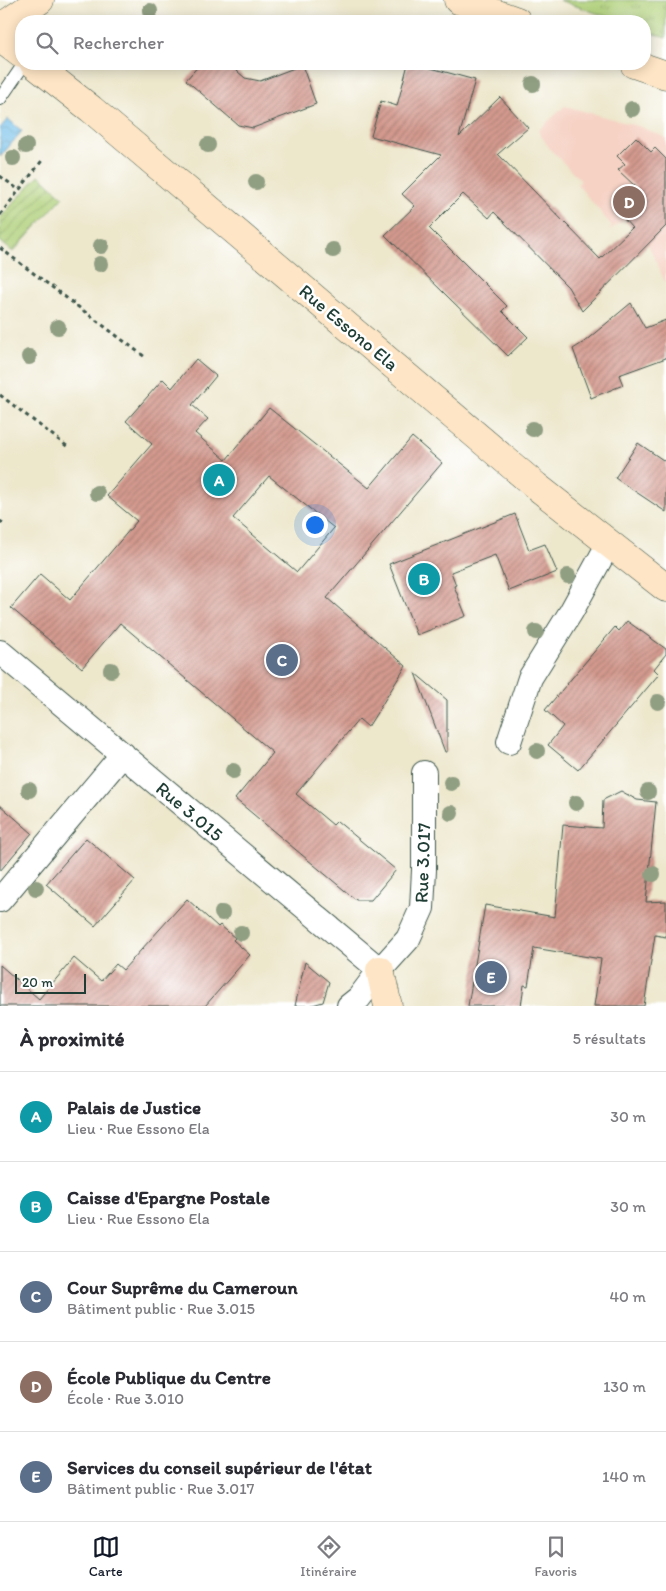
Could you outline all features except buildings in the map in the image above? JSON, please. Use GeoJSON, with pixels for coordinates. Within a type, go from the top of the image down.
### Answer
{"type":"FeatureCollection","features":[{"type":"Feature","properties":{"kind":"main road"},"geometry":{"type":"LineString","coordinates":[[19,15],[40,0]]}},
{"type":"Feature","properties":{"kind":"main road"},"geometry":{"type":"LineString","coordinates":[[458,0],[500,15]]}},
{"type":"Feature","properties":{"kind":"main road"},"geometry":{"type":"LineString","coordinates":[[0,28],[15,18]]}},
{"type":"Feature","properties":{"kind":"main road"},"geometry":{"type":"LineString","coordinates":[[0,38],[15,49]]}},
{"type":"Feature","properties":{"kind":"main road","name":"Rue Essono Ela"},"geometry":{"type":"LineString","coordinates":[[42,70],[92,109],[536,486],[666,588]]}},
{"type":"Feature","properties":{"kind":"main road"},"geometry":{"type":"LineString","coordinates":[[651,70],[666,75]]}},
{"type":"Feature","properties":{"kind":"main road"},"geometry":{"type":"LineString","coordinates":[[380,970],[388,1006]]}},
{"type":"Feature","properties":{"kind":"street"},"geometry":{"type":"LineString","coordinates":[[509,742],[530,678],[571,612],[609,543]]}},
{"type":"Feature","properties":{"kind":"street","name":"Rue 3.015"},"geometry":{"type":"LineString","coordinates":[[0,652],[380,970]]}},
{"type":"Feature","properties":{"kind":"street"},"geometry":{"type":"LineString","coordinates":[[0,900],[123,754]]}},
{"type":"Feature","properties":{"kind":"street","name":"Rue 3.017"},"geometry":{"type":"LineString","coordinates":[[349,1006],[359,998],[380,970],[408,939],[422,908],[424,773]]}},
{"type":"Feature","properties":{"kind":"lane"},"geometry":{"type":"LineString","coordinates":[[0,99],[20,70]]}},
{"type":"Feature","properties":{"kind":"path"},"geometry":{"type":"LineString","coordinates":[[0,215],[44,158]]}},
{"type":"Feature","properties":{"kind":"path"},"geometry":{"type":"LineString","coordinates":[[0,176],[19,190]]}},
{"type":"Feature","properties":{"kind":"path"},"geometry":{"type":"LineString","coordinates":[[0,248],[145,357]]}},
{"type":"Feature","properties":{"kind":"path"},"geometry":{"type":"LineString","coordinates":[[0,395],[68,447]]}},
{"type":"Feature","properties":{"kind":"shaded area"},"geometry":{"type":"Polygon","coordinates":[[[565,106],[641,127],[666,138],[666,284],[648,244],[624,220],[608,231],[612,226],[577,184],[581,181],[550,149],[538,131],[565,106]]]}},
{"type":"Feature","properties":{"kind":"green space"},"geometry":{"type":"Polygon","coordinates":[[[559,0],[666,0],[666,38],[651,33],[651,15],[602,15],[559,0]]]}},
{"type":"Feature","properties":{"kind":"green space"},"geometry":{"type":"Polygon","coordinates":[[[39,175],[63,197],[13,252],[0,241],[0,218],[39,175]]]}},
{"type":"Feature","properties":{"kind":"water"},"geometry":{"type":"Polygon","coordinates":[[[8,119],[22,131],[0,157],[0,128],[8,119]]]}},
{"type":"Feature","properties":{"kind":"place","name":"École Publique du Centre"},"geometry":{"type":"Point","coordinates":[629,202]}},
{"type":"Feature","properties":{"kind":"place","name":"Palais de Justice"},"geometry":{"type":"Point","coordinates":[219,480]}},
{"type":"Feature","properties":{"kind":"place","name":"Caisse d'Epargne Postale"},"geometry":{"type":"Point","coordinates":[424,579]}},
{"type":"Feature","properties":{"kind":"place","name":"Cour Suprême du Cameroun"},"geometry":{"type":"Point","coordinates":[282,660]}},
{"type":"Feature","properties":{"kind":"place","name":"Services du conseil supérieur de l'état"},"geometry":{"type":"Point","coordinates":[491,977]}}]}
